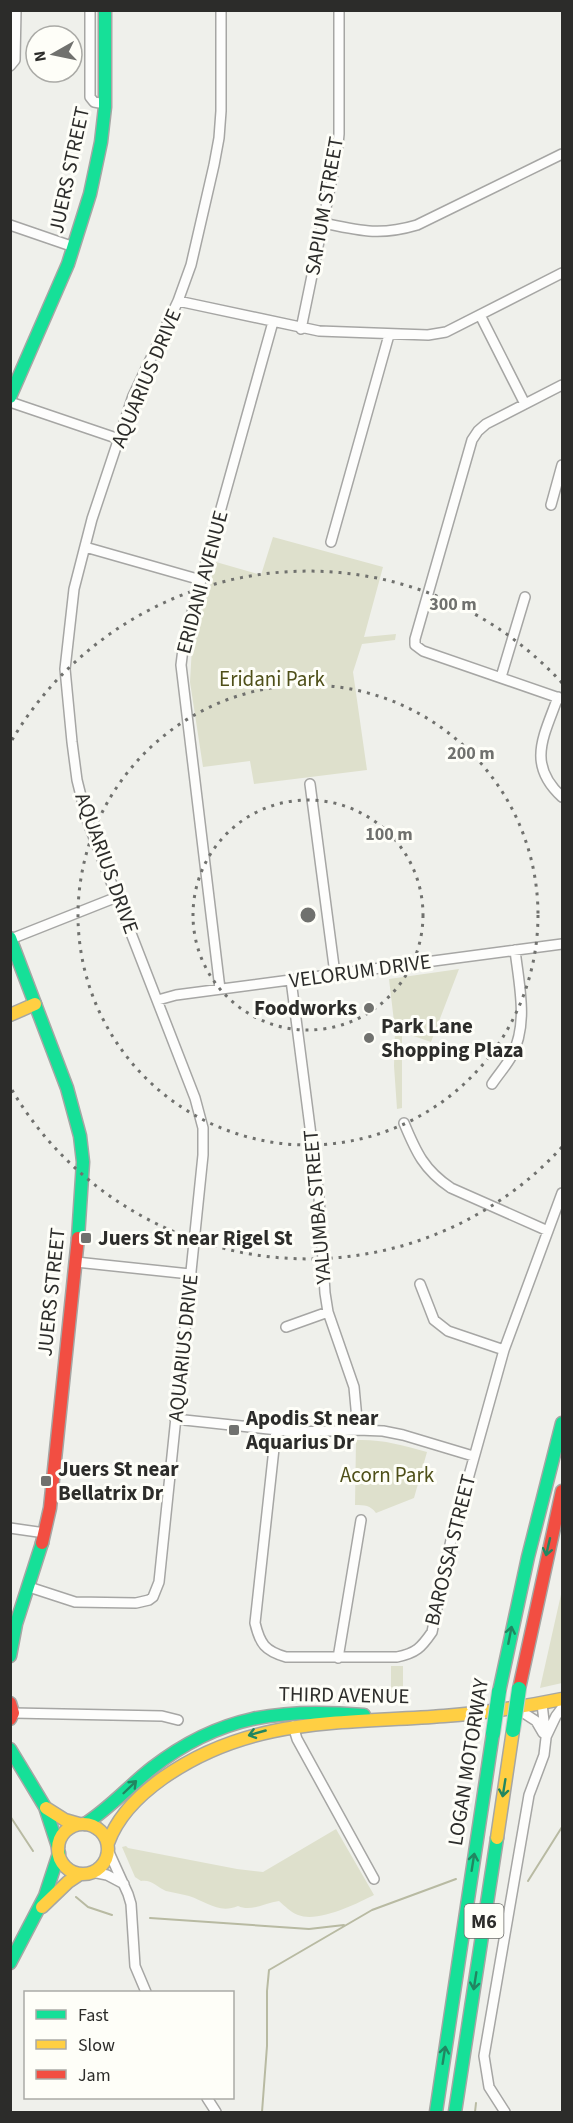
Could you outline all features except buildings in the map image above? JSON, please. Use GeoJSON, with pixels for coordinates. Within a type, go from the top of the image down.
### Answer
{"type":"FeatureCollection","features":[{"type":"Feature","properties":{"kind":"main road","name":"JUERS STREET"},"geometry":{"type":"LineString","coordinates":[[10,397],[74,247],[87,205],[96,166],[105,104],[105,10]]}},
{"type":"Feature","properties":{"kind":"main road","name":"JUERS STREET"},"geometry":{"type":"LineString","coordinates":[[10,1656],[16,1624],[45,1533],[50,1508],[76,1262],[83,1162],[80,1136],[67,1088],[11,939]]}},
{"type":"Feature","properties":{"kind":"main road"},"geometry":{"type":"LineString","coordinates":[[10,1015],[35,1004]]}},
{"type":"Feature","properties":{"kind":"main road","name":"LOGAN MOTORWAY"},"geometry":{"type":"LineString","coordinates":[[436,2112],[499,1692],[525,1566],[562,1423]]}},
{"type":"Feature","properties":{"kind":"main road","name":"LOGAN MOTORWAY"},"geometry":{"type":"LineString","coordinates":[[455,2112],[519,1689],[540,1583],[562,1491]]}},
{"type":"Feature","properties":{"kind":"main road","name":"THIRD AVENUE"},"geometry":{"type":"LineString","coordinates":[[108,1846],[118,1820],[139,1796],[171,1770],[218,1745],[259,1732],[293,1726],[419,1718],[516,1708],[562,1700]]}},
{"type":"Feature","properties":{"kind":"main road","name":"THIRD AVENUE"},"geometry":{"type":"LineString","coordinates":[[82,1824],[108,1808],[131,1784],[165,1757],[213,1730],[255,1718],[294,1712],[419,1718]]}},
{"type":"Feature","properties":{"kind":"main road"},"geometry":{"type":"LineString","coordinates":[[10,1749],[45,1807],[62,1863],[68,1869],[86,1873]]}},
{"type":"Feature","properties":{"kind":"main road"},"geometry":{"type":"LineString","coordinates":[[39,1910],[68,1882],[103,1864],[108,1846],[99,1830],[65,1820],[45,1807]]}},
{"type":"Feature","properties":{"kind":"main road"},"geometry":{"type":"LineString","coordinates":[[10,1963],[39,1910],[54,1872],[64,1833],[82,1824]]}},
{"type":"Feature","properties":{"kind":"street"},"geometry":{"type":"LineString","coordinates":[[10,66],[15,60],[15,10]]}},
{"type":"Feature","properties":{"kind":"street"},"geometry":{"type":"LineString","coordinates":[[90,10],[90,97],[94,102],[105,104]]}},
{"type":"Feature","properties":{"kind":"street","name":"AQUARIUS DRIVE"},"geometry":{"type":"LineString","coordinates":[[29,1587],[75,1602],[136,1604],[153,1597],[159,1582],[203,1155],[203,1128],[195,1098],[87,820],[77,780],[65,669],[74,589],[92,519],[133,396],[178,301],[191,265],[219,138],[221,10]]}},
{"type":"Feature","properties":{"kind":"street","name":"SAPIUM STREET"},"geometry":{"type":"LineString","coordinates":[[301,328],[337,154],[339,10]]}},
{"type":"Feature","properties":{"kind":"street"},"geometry":{"type":"LineString","coordinates":[[323,222],[380,233],[417,225],[562,154]]}},
{"type":"Feature","properties":{"kind":"street"},"geometry":{"type":"LineString","coordinates":[[10,225],[74,247]]}},
{"type":"Feature","properties":{"kind":"street"},"geometry":{"type":"LineString","coordinates":[[178,301],[301,328],[389,335],[435,335],[446,332],[562,273]]}},
{"type":"Feature","properties":{"kind":"street"},"geometry":{"type":"LineString","coordinates":[[480,315],[525,404]]}},
{"type":"Feature","properties":{"kind":"street","name":"ERIDANI AVENUE"},"geometry":{"type":"LineString","coordinates":[[220,989],[181,665],[184,641],[273,322]]}},
{"type":"Feature","properties":{"kind":"street"},"geometry":{"type":"LineString","coordinates":[[331,542],[389,335]]}},
{"type":"Feature","properties":{"kind":"street"},"geometry":{"type":"LineString","coordinates":[[562,388],[486,424],[472,440],[415,639],[415,645],[423,651],[560,698],[540,746],[540,759],[549,783],[562,797]]}},
{"type":"Feature","properties":{"kind":"street"},"geometry":{"type":"LineString","coordinates":[[10,402],[119,439]]}},
{"type":"Feature","properties":{"kind":"street"},"geometry":{"type":"LineString","coordinates":[[550,506],[562,465]]}},
{"type":"Feature","properties":{"kind":"street"},"geometry":{"type":"LineString","coordinates":[[85,547],[201,580]]}},
{"type":"Feature","properties":{"kind":"street"},"geometry":{"type":"LineString","coordinates":[[501,677],[525,597]]}},
{"type":"Feature","properties":{"kind":"street"},"geometry":{"type":"LineString","coordinates":[[310,784],[335,974]]}},
{"type":"Feature","properties":{"kind":"street"},"geometry":{"type":"LineString","coordinates":[[11,939],[117,897]]}},
{"type":"Feature","properties":{"kind":"street","name":"VELORUM DRIVE"},"geometry":{"type":"LineString","coordinates":[[158,1000],[176,995],[562,944]]}},
{"type":"Feature","properties":{"kind":"street"},"geometry":{"type":"LineString","coordinates":[[492,1084],[512,1056],[520,1030],[522,1014],[515,950]]}},
{"type":"Feature","properties":{"kind":"street","name":"YALUMBA STREET"},"geometry":{"type":"LineString","coordinates":[[291,980],[319,1197],[328,1311],[354,1387],[358,1430]]}},
{"type":"Feature","properties":{"kind":"street"},"geometry":{"type":"LineString","coordinates":[[404,1123],[418,1156],[438,1180],[548,1231]]}},
{"type":"Feature","properties":{"kind":"street","name":"BAROSSA STREET"},"geometry":{"type":"LineString","coordinates":[[276,1430],[255,1623],[263,1646],[273,1653],[286,1657],[397,1658],[412,1654],[432,1632],[451,1540],[504,1350],[562,1192]]}},
{"type":"Feature","properties":{"kind":"street"},"geometry":{"type":"LineString","coordinates":[[76,1262],[190,1274]]}},
{"type":"Feature","properties":{"kind":"street"},"geometry":{"type":"LineString","coordinates":[[420,1284],[434,1320],[448,1331],[504,1350]]}},
{"type":"Feature","properties":{"kind":"street"},"geometry":{"type":"LineString","coordinates":[[286,1326],[328,1311]]}},
{"type":"Feature","properties":{"kind":"street"},"geometry":{"type":"LineString","coordinates":[[175,1419],[308,1433],[358,1430],[403,1435],[473,1456]]}},
{"type":"Feature","properties":{"kind":"street"},"geometry":{"type":"LineString","coordinates":[[338,1658],[361,1520]]}},
{"type":"Feature","properties":{"kind":"street"},"geometry":{"type":"LineString","coordinates":[[10,1528],[45,1533]]}},
{"type":"Feature","properties":{"kind":"street"},"geometry":{"type":"LineString","coordinates":[[505,2112],[489,2087],[484,2056],[529,1795],[544,1755],[546,1738],[542,1704]]}},
{"type":"Feature","properties":{"kind":"street"},"geometry":{"type":"LineString","coordinates":[[516,1708],[536,1721],[546,1738]]}},
{"type":"Feature","properties":{"kind":"street"},"geometry":{"type":"LineString","coordinates":[[546,1738],[562,1708]]}},
{"type":"Feature","properties":{"kind":"street"},"geometry":{"type":"LineString","coordinates":[[12,1712],[162,1716],[178,1720]]}},
{"type":"Feature","properties":{"kind":"street"},"geometry":{"type":"LineString","coordinates":[[293,1726],[297,1738],[374,1879]]}},
{"type":"Feature","properties":{"kind":"street"},"geometry":{"type":"LineString","coordinates":[[108,1846],[131,1904],[135,1966],[146,1991]]}},
{"type":"Feature","properties":{"kind":"street"},"geometry":{"type":"LineString","coordinates":[[86,1873],[107,1875],[124,1884]]}},
{"type":"Feature","properties":{"kind":"street"},"geometry":{"type":"LineString","coordinates":[[208,2099],[216,2112]]}},
{"type":"Feature","properties":{"kind":"green space","name":"Eridani Park"},"geometry":{"type":"Polygon","coordinates":[[[273,537],[383,567],[364,637],[396,634],[395,640],[362,644],[353,672],[367,770],[254,784],[250,761],[203,767],[190,682],[192,647],[216,562],[261,575],[273,537]]]}},
{"type":"Feature","properties":{"kind":"green space"},"geometry":{"type":"Polygon","coordinates":[[[459,969],[431,1042],[402,1032],[402,1108],[397,1109],[394,1066],[395,1030],[389,979],[459,969]]]}},
{"type":"Feature","properties":{"kind":"green space","name":"Acorn Park"},"geometry":{"type":"Polygon","coordinates":[[[356,1440],[401,1445],[427,1452],[414,1498],[376,1513],[367,1506],[355,1505],[356,1440]]]}},
{"type":"Feature","properties":{"kind":"green space"},"geometry":{"type":"Polygon","coordinates":[[[562,1590],[562,1683],[540,1688],[562,1590]]]}},
{"type":"Feature","properties":{"kind":"green space"},"geometry":{"type":"Polygon","coordinates":[[[391,1666],[403,1666],[403,1701],[391,1701],[391,1666]]]}},
{"type":"Feature","properties":{"kind":"green space"},"geometry":{"type":"Polygon","coordinates":[[[336,1829],[374,1895],[337,1911],[316,1917],[298,1915],[279,1901],[253,1908],[238,1906],[225,1909],[189,1896],[166,1891],[151,1882],[141,1881],[135,1877],[122,1847],[263,1872],[336,1829]]]}},
{"type":"Feature","properties":{"kind":"waterway"},"geometry":{"type":"LineString","coordinates":[[10,1816],[33,1851]]}},
{"type":"Feature","properties":{"kind":"waterway"},"geometry":{"type":"LineString","coordinates":[[528,1881],[562,1827]]}},
{"type":"Feature","properties":{"kind":"waterway"},"geometry":{"type":"LineString","coordinates":[[262,2112],[269,1970],[372,1910],[456,1879]]}},
{"type":"Feature","properties":{"kind":"waterway"},"geometry":{"type":"LineString","coordinates":[[76,1897],[88,1907],[112,1915]]}},
{"type":"Feature","properties":{"kind":"waterway"},"geometry":{"type":"LineString","coordinates":[[150,1918],[309,1929],[344,1925]]}},
{"type":"Feature","properties":{"kind":"waterway"},"geometry":{"type":"LineString","coordinates":[[475,2112],[476,2103]]}},
{"type":"Feature","properties":{"kind":"traffic: fast"},"geometry":{"type":"LineString","coordinates":[[10,397],[68,264],[90,194],[101,142],[105,107],[105,10]]}},
{"type":"Feature","properties":{"kind":"traffic: fast"},"geometry":{"type":"LineString","coordinates":[[10,938],[67,1088],[80,1136],[83,1162],[78,1238]]}},
{"type":"Feature","properties":{"kind":"traffic: fast"},"geometry":{"type":"LineString","coordinates":[[499,1692],[528,1557],[562,1423]]}},
{"type":"Feature","properties":{"kind":"traffic: fast"},"geometry":{"type":"LineString","coordinates":[[10,1656],[16,1624],[42,1543]]}},
{"type":"Feature","properties":{"kind":"traffic: fast"},"geometry":{"type":"LineString","coordinates":[[513,1730],[519,1689]]}},
{"type":"Feature","properties":{"kind":"traffic: fast"},"geometry":{"type":"LineString","coordinates":[[493,1733],[499,1692]]}},
{"type":"Feature","properties":{"kind":"traffic: fast"},"geometry":{"type":"LineString","coordinates":[[85,1824],[177,1750],[202,1736],[227,1726],[278,1715],[305,1713],[364,1715]]}},
{"type":"Feature","properties":{"kind":"traffic: fast"},"geometry":{"type":"LineString","coordinates":[[436,2112],[493,1733]]}},
{"type":"Feature","properties":{"kind":"traffic: fast"},"geometry":{"type":"LineString","coordinates":[[10,1749],[45,1807],[58,1847]]}},
{"type":"Feature","properties":{"kind":"traffic: fast"},"geometry":{"type":"LineString","coordinates":[[455,2112],[497,1838]]}},
{"type":"Feature","properties":{"kind":"traffic: fast"},"geometry":{"type":"LineString","coordinates":[[10,1963],[45,1896],[59,1853]]}},
{"type":"Feature","properties":{"kind":"traffic: slow"},"geometry":{"type":"LineString","coordinates":[[10,1015],[35,1004]]}},
{"type":"Feature","properties":{"kind":"traffic: slow"},"geometry":{"type":"LineString","coordinates":[[108,1843],[117,1823],[146,1791],[196,1758],[230,1743],[264,1733],[298,1727],[474,1713],[562,1699]]}},
{"type":"Feature","properties":{"kind":"traffic: slow"},"geometry":{"type":"LineString","coordinates":[[497,1838],[513,1730]]}},
{"type":"Feature","properties":{"kind":"traffic: slow"},"geometry":{"type":"LineString","coordinates":[[46,1808],[65,1820],[79,1824]]}},
{"type":"Feature","properties":{"kind":"traffic: slow"},"geometry":{"type":"LineString","coordinates":[[78,1824],[88,1824],[101,1831],[108,1844],[108,1849],[108,1854],[101,1867],[88,1874],[78,1874],[69,1870],[62,1863],[58,1854],[58,1844],[62,1835],[69,1828],[78,1824]]}},
{"type":"Feature","properties":{"kind":"traffic: slow"},"geometry":{"type":"LineString","coordinates":[[42,1907],[68,1882],[80,1874]]}},
{"type":"Feature","properties":{"kind":"traffic: jam"},"geometry":{"type":"LineString","coordinates":[[42,1543],[50,1508],[78,1238]]}},
{"type":"Feature","properties":{"kind":"traffic: jam"},"geometry":{"type":"LineString","coordinates":[[519,1689],[562,1491]]}},
{"type":"Feature","properties":{"kind":"traffic: jam"},"geometry":{"type":"LineString","coordinates":[[10,1703],[13,1713],[10,1719]]}},
{"type":"Feature","properties":{"kind":"place","name":"Foodworks"},"geometry":{"type":"Point","coordinates":[369,1008]}},
{"type":"Feature","properties":{"kind":"place","name":"Park Lane Shopping Plaza"},"geometry":{"type":"Point","coordinates":[369,1038]}},
{"type":"Feature","properties":{"kind":"place","name":"Juers St near Rigel St"},"geometry":{"type":"Point","coordinates":[86,1238]}},
{"type":"Feature","properties":{"kind":"place","name":"Apodis St near Aquarius Dr"},"geometry":{"type":"Point","coordinates":[234,1430]}},
{"type":"Feature","properties":{"kind":"place","name":"Juers St near Bellatrix Dr"},"geometry":{"type":"Point","coordinates":[46,1481]}}]}
